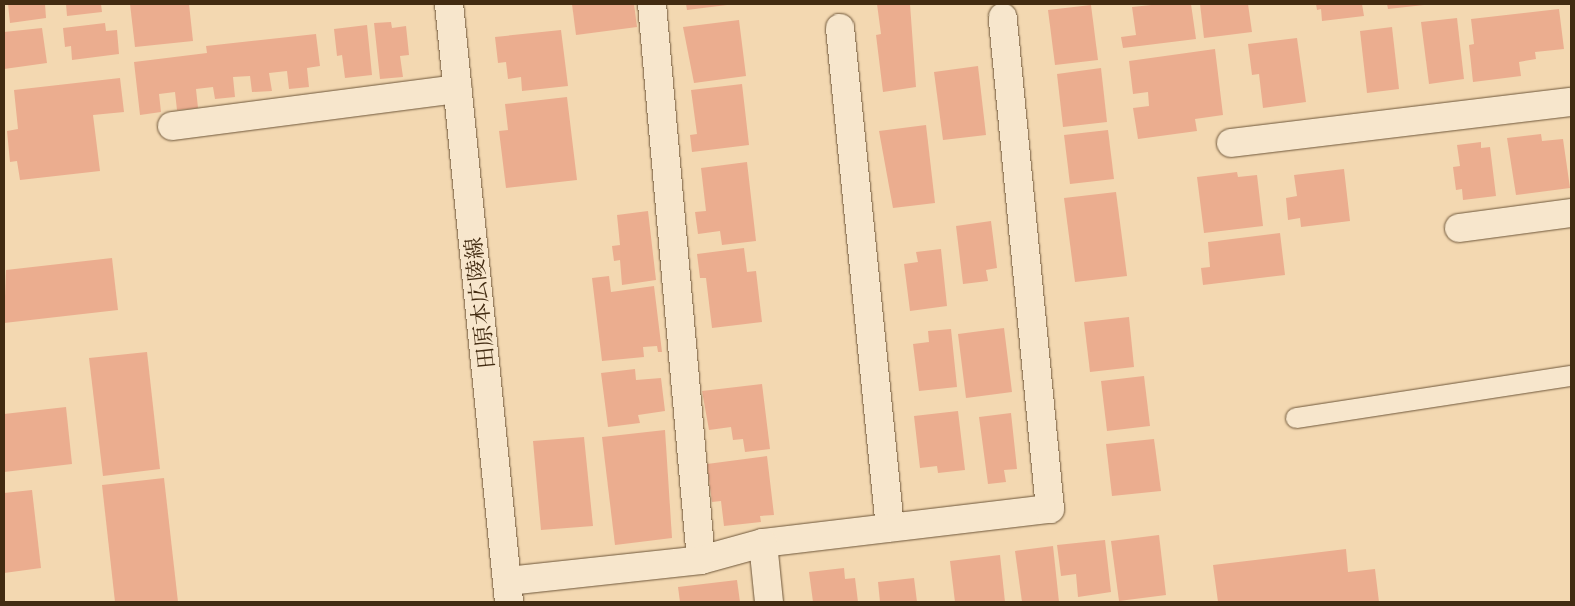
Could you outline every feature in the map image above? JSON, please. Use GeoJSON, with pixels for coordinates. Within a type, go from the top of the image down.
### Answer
{"type":"FeatureCollection","features":[{"type":"Feature","properties":{"kind":"street","name":"田原本広陵線"},"geometry":{"type":"LineString","coordinates":[[449,4],[509,592]]}},
{"type":"Feature","properties":{"kind":"street"},"geometry":{"type":"LineString","coordinates":[[652,4],[701,560]]}},
{"type":"Feature","properties":{"kind":"street"},"geometry":{"type":"LineString","coordinates":[[509,592],[701,560],[763,544],[1050,509],[1003,17]]}},
{"type":"Feature","properties":{"kind":"street"},"geometry":{"type":"LineString","coordinates":[[840,28],[890,528]]}},
{"type":"Feature","properties":{"kind":"street"},"geometry":{"type":"LineString","coordinates":[[172,126],[458,90]]}},
{"type":"Feature","properties":{"kind":"street"},"geometry":{"type":"LineString","coordinates":[[1231,143],[1571,102]]}},
{"type":"Feature","properties":{"kind":"street"},"geometry":{"type":"LineString","coordinates":[[1459,228],[1571,213]]}},
{"type":"Feature","properties":{"kind":"street"},"geometry":{"type":"LineString","coordinates":[[763,544],[769,602]]}},
{"type":"Feature","properties":{"kind":"lane"},"geometry":{"type":"LineString","coordinates":[[1296,418],[1571,376]]}},
{"type":"Feature","properties":{"kind":"building"},"geometry":{"type":"Polygon","coordinates":[[[8,4],[45,4],[46,18],[10,23],[8,4]]]}},
{"type":"Feature","properties":{"kind":"building"},"geometry":{"type":"Polygon","coordinates":[[[66,4],[101,4],[102,12],[67,16],[66,4]]]}},
{"type":"Feature","properties":{"kind":"building"},"geometry":{"type":"Polygon","coordinates":[[[130,4],[189,4],[193,41],[135,47],[130,4]]]}},
{"type":"Feature","properties":{"kind":"building"},"geometry":{"type":"Polygon","coordinates":[[[572,4],[634,4],[637,27],[576,35],[572,4]]]}},
{"type":"Feature","properties":{"kind":"building"},"geometry":{"type":"Polygon","coordinates":[[[686,4],[727,4],[727,5],[687,10],[686,4]]]}},
{"type":"Feature","properties":{"kind":"building"},"geometry":{"type":"Polygon","coordinates":[[[877,4],[910,4],[916,87],[883,92],[876,35],[881,34],[877,4]]]}},
{"type":"Feature","properties":{"kind":"building"},"geometry":{"type":"Polygon","coordinates":[[[1161,4],[1191,4],[1196,39],[1123,48],[1121,37],[1136,35],[1132,7],[1161,4]]]}},
{"type":"Feature","properties":{"kind":"building"},"geometry":{"type":"Polygon","coordinates":[[[1200,4],[1248,4],[1252,32],[1204,38],[1200,4]]]}},
{"type":"Feature","properties":{"kind":"building"},"geometry":{"type":"Polygon","coordinates":[[[1316,4],[1362,4],[1364,16],[1322,21],[1321,9],[1317,10],[1316,4]]]}},
{"type":"Feature","properties":{"kind":"building"},"geometry":{"type":"Polygon","coordinates":[[[1387,4],[1424,4],[1424,5],[1388,9],[1387,4]]]}},
{"type":"Feature","properties":{"kind":"building"},"geometry":{"type":"Polygon","coordinates":[[[1091,5],[1098,60],[1055,65],[1048,10],[1091,5]]]}},
{"type":"Feature","properties":{"kind":"building"},"geometry":{"type":"Polygon","coordinates":[[[1559,9],[1564,49],[1535,52],[1536,59],[1519,62],[1521,76],[1473,82],[1469,45],[1474,44],[1471,19],[1559,9]]]}},
{"type":"Feature","properties":{"kind":"building"},"geometry":{"type":"Polygon","coordinates":[[[1457,18],[1464,79],[1429,84],[1421,22],[1457,18]]]}},
{"type":"Feature","properties":{"kind":"building"},"geometry":{"type":"Polygon","coordinates":[[[739,20],[746,76],[694,83],[683,27],[739,20]]]}},
{"type":"Feature","properties":{"kind":"building"},"geometry":{"type":"Polygon","coordinates":[[[391,22],[392,28],[406,26],[409,55],[400,56],[403,77],[380,79],[374,23],[391,22]]]}},
{"type":"Feature","properties":{"kind":"building"},"geometry":{"type":"Polygon","coordinates":[[[105,23],[106,31],[117,30],[119,54],[72,60],[71,46],[65,47],[63,28],[105,23]]]}},
{"type":"Feature","properties":{"kind":"building"},"geometry":{"type":"Polygon","coordinates":[[[367,25],[372,75],[345,78],[342,55],[337,56],[334,29],[367,25]]]}},
{"type":"Feature","properties":{"kind":"building"},"geometry":{"type":"Polygon","coordinates":[[[1392,27],[1399,89],[1367,93],[1360,31],[1392,27]]]}},
{"type":"Feature","properties":{"kind":"building"},"geometry":{"type":"Polygon","coordinates":[[[42,28],[47,63],[4,69],[4,32],[42,28]]]}},
{"type":"Feature","properties":{"kind":"building"},"geometry":{"type":"Polygon","coordinates":[[[561,30],[568,86],[522,91],[521,77],[508,79],[506,62],[498,63],[495,37],[561,30]]]}},
{"type":"Feature","properties":{"kind":"building"},"geometry":{"type":"Polygon","coordinates":[[[316,34],[320,66],[307,68],[309,87],[289,89],[287,71],[269,73],[272,91],[252,92],[250,76],[233,77],[235,97],[215,99],[213,87],[196,89],[198,108],[177,110],[175,92],[159,94],[161,112],[140,115],[134,62],[207,53],[206,46],[316,34]]]}},
{"type":"Feature","properties":{"kind":"building"},"geometry":{"type":"Polygon","coordinates":[[[1297,38],[1306,102],[1263,108],[1259,74],[1252,75],[1248,44],[1297,38]]]}},
{"type":"Feature","properties":{"kind":"building"},"geometry":{"type":"Polygon","coordinates":[[[1215,49],[1223,115],[1195,119],[1197,131],[1138,139],[1133,108],[1149,106],[1148,92],[1133,94],[1129,61],[1215,49]]]}},
{"type":"Feature","properties":{"kind":"building"},"geometry":{"type":"Polygon","coordinates":[[[978,66],[986,135],[943,140],[934,72],[978,66]]]}},
{"type":"Feature","properties":{"kind":"building"},"geometry":{"type":"Polygon","coordinates":[[[1101,68],[1107,122],[1063,127],[1057,74],[1101,68]]]}},
{"type":"Feature","properties":{"kind":"building"},"geometry":{"type":"Polygon","coordinates":[[[120,78],[124,112],[93,115],[100,171],[20,180],[17,161],[10,162],[7,131],[18,129],[14,90],[120,78]]]}},
{"type":"Feature","properties":{"kind":"building"},"geometry":{"type":"Polygon","coordinates":[[[742,84],[749,145],[692,152],[690,135],[697,134],[691,90],[742,84]]]}},
{"type":"Feature","properties":{"kind":"building"},"geometry":{"type":"Polygon","coordinates":[[[567,97],[577,180],[506,188],[499,131],[508,130],[505,104],[567,97]]]}},
{"type":"Feature","properties":{"kind":"building"},"geometry":{"type":"Polygon","coordinates":[[[926,125],[935,203],[893,208],[879,131],[926,125]]]}},
{"type":"Feature","properties":{"kind":"building"},"geometry":{"type":"Polygon","coordinates":[[[1108,130],[1114,179],[1070,184],[1064,135],[1108,130]]]}},
{"type":"Feature","properties":{"kind":"building"},"geometry":{"type":"Polygon","coordinates":[[[1541,134],[1542,141],[1563,139],[1570,188],[1516,195],[1507,138],[1541,134]]]}},
{"type":"Feature","properties":{"kind":"building"},"geometry":{"type":"Polygon","coordinates":[[[1481,142],[1481,148],[1490,147],[1496,196],[1463,200],[1462,189],[1456,190],[1453,167],[1460,166],[1457,145],[1481,142]]]}},
{"type":"Feature","properties":{"kind":"building"},"geometry":{"type":"Polygon","coordinates":[[[747,162],[756,241],[722,245],[720,231],[698,234],[695,212],[706,211],[701,168],[747,162]]]}},
{"type":"Feature","properties":{"kind":"building"},"geometry":{"type":"Polygon","coordinates":[[[1344,169],[1350,221],[1301,227],[1300,218],[1288,220],[1286,198],[1297,196],[1294,175],[1344,169]]]}},
{"type":"Feature","properties":{"kind":"building"},"geometry":{"type":"Polygon","coordinates":[[[1237,172],[1238,177],[1257,175],[1263,226],[1204,233],[1197,177],[1237,172]]]}},
{"type":"Feature","properties":{"kind":"building"},"geometry":{"type":"Polygon","coordinates":[[[1116,192],[1127,276],[1075,282],[1064,198],[1116,192]]]}},
{"type":"Feature","properties":{"kind":"building"},"geometry":{"type":"Polygon","coordinates":[[[648,211],[656,280],[622,285],[620,260],[614,261],[612,246],[620,245],[617,215],[648,211]]]}},
{"type":"Feature","properties":{"kind":"building"},"geometry":{"type":"Polygon","coordinates":[[[991,221],[997,268],[986,270],[988,281],[963,284],[956,226],[991,221]]]}},
{"type":"Feature","properties":{"kind":"building"},"geometry":{"type":"Polygon","coordinates":[[[1280,233],[1285,275],[1203,285],[1201,268],[1210,267],[1208,242],[1280,233]]]}},
{"type":"Feature","properties":{"kind":"building"},"geometry":{"type":"Polygon","coordinates":[[[744,248],[747,272],[756,271],[762,322],[712,328],[706,278],[700,278],[697,254],[744,248]]]}},
{"type":"Feature","properties":{"kind":"building"},"geometry":{"type":"Polygon","coordinates":[[[941,249],[947,306],[910,311],[904,264],[918,262],[916,252],[941,249]]]}},
{"type":"Feature","properties":{"kind":"building"},"geometry":{"type":"Polygon","coordinates":[[[112,258],[118,310],[4,323],[6,270],[112,258]]]}},
{"type":"Feature","properties":{"kind":"building"},"geometry":{"type":"Polygon","coordinates":[[[609,276],[611,292],[654,286],[662,352],[658,352],[657,346],[643,347],[644,357],[602,361],[592,278],[609,276]]]}},
{"type":"Feature","properties":{"kind":"building"},"geometry":{"type":"Polygon","coordinates":[[[1129,317],[1134,367],[1090,372],[1084,322],[1129,317]]]}},
{"type":"Feature","properties":{"kind":"building"},"geometry":{"type":"Polygon","coordinates":[[[1004,328],[1012,392],[966,398],[958,334],[1004,328]]]}},
{"type":"Feature","properties":{"kind":"building"},"geometry":{"type":"Polygon","coordinates":[[[951,329],[957,387],[919,391],[913,344],[929,342],[928,331],[951,329]]]}},
{"type":"Feature","properties":{"kind":"building"},"geometry":{"type":"Polygon","coordinates":[[[147,352],[160,469],[103,476],[89,358],[147,352]]]}},
{"type":"Feature","properties":{"kind":"building"},"geometry":{"type":"Polygon","coordinates":[[[635,369],[636,380],[661,378],[665,411],[638,415],[640,423],[608,427],[601,373],[635,369]]]}},
{"type":"Feature","properties":{"kind":"building"},"geometry":{"type":"Polygon","coordinates":[[[1144,376],[1150,426],[1107,431],[1101,381],[1144,376]]]}},
{"type":"Feature","properties":{"kind":"building"},"geometry":{"type":"Polygon","coordinates":[[[762,384],[770,449],[745,452],[743,439],[733,440],[731,427],[709,430],[702,391],[762,384]]]}},
{"type":"Feature","properties":{"kind":"building"},"geometry":{"type":"Polygon","coordinates":[[[66,407],[72,464],[4,472],[4,414],[66,407]]]}},
{"type":"Feature","properties":{"kind":"building"},"geometry":{"type":"Polygon","coordinates":[[[958,411],[965,470],[938,473],[937,466],[920,468],[914,416],[958,411]]]}},
{"type":"Feature","properties":{"kind":"building"},"geometry":{"type":"Polygon","coordinates":[[[1011,413],[1017,469],[1004,470],[1006,482],[988,484],[979,417],[1011,413]]]}},
{"type":"Feature","properties":{"kind":"building"},"geometry":{"type":"Polygon","coordinates":[[[665,430],[672,538],[615,545],[602,437],[665,430]]]}},
{"type":"Feature","properties":{"kind":"building"},"geometry":{"type":"Polygon","coordinates":[[[584,437],[593,526],[541,530],[533,441],[584,437]]]}},
{"type":"Feature","properties":{"kind":"building"},"geometry":{"type":"Polygon","coordinates":[[[1154,439],[1161,491],[1112,496],[1106,444],[1154,439]]]}},
{"type":"Feature","properties":{"kind":"building"},"geometry":{"type":"Polygon","coordinates":[[[767,456],[774,515],[760,516],[761,522],[724,526],[721,501],[712,502],[707,464],[767,456]]]}},
{"type":"Feature","properties":{"kind":"building"},"geometry":{"type":"Polygon","coordinates":[[[164,478],[178,602],[115,602],[102,485],[164,478]]]}},
{"type":"Feature","properties":{"kind":"building"},"geometry":{"type":"Polygon","coordinates":[[[32,490],[41,568],[4,573],[4,493],[32,490]]]}},
{"type":"Feature","properties":{"kind":"building"},"geometry":{"type":"Polygon","coordinates":[[[1159,535],[1166,595],[1119,601],[1111,541],[1159,535]]]}},
{"type":"Feature","properties":{"kind":"building"},"geometry":{"type":"Polygon","coordinates":[[[1105,540],[1111,592],[1078,597],[1076,574],[1061,576],[1057,545],[1105,540]]]}},
{"type":"Feature","properties":{"kind":"building"},"geometry":{"type":"Polygon","coordinates":[[[1053,546],[1059,602],[1022,602],[1015,551],[1053,546]]]}},
{"type":"Feature","properties":{"kind":"building"},"geometry":{"type":"Polygon","coordinates":[[[1346,549],[1348,572],[1375,569],[1379,602],[1218,602],[1213,565],[1346,549]]]}},
{"type":"Feature","properties":{"kind":"building"},"geometry":{"type":"Polygon","coordinates":[[[1000,555],[1005,602],[955,602],[950,561],[1000,555]]]}},
{"type":"Feature","properties":{"kind":"building"},"geometry":{"type":"Polygon","coordinates":[[[844,568],[845,579],[855,578],[858,602],[813,602],[809,572],[844,568]]]}},
{"type":"Feature","properties":{"kind":"building"},"geometry":{"type":"Polygon","coordinates":[[[914,578],[917,602],[880,602],[878,582],[914,578]]]}},
{"type":"Feature","properties":{"kind":"building"},"geometry":{"type":"Polygon","coordinates":[[[737,580],[740,602],[680,602],[678,587],[737,580]]]}}]}
